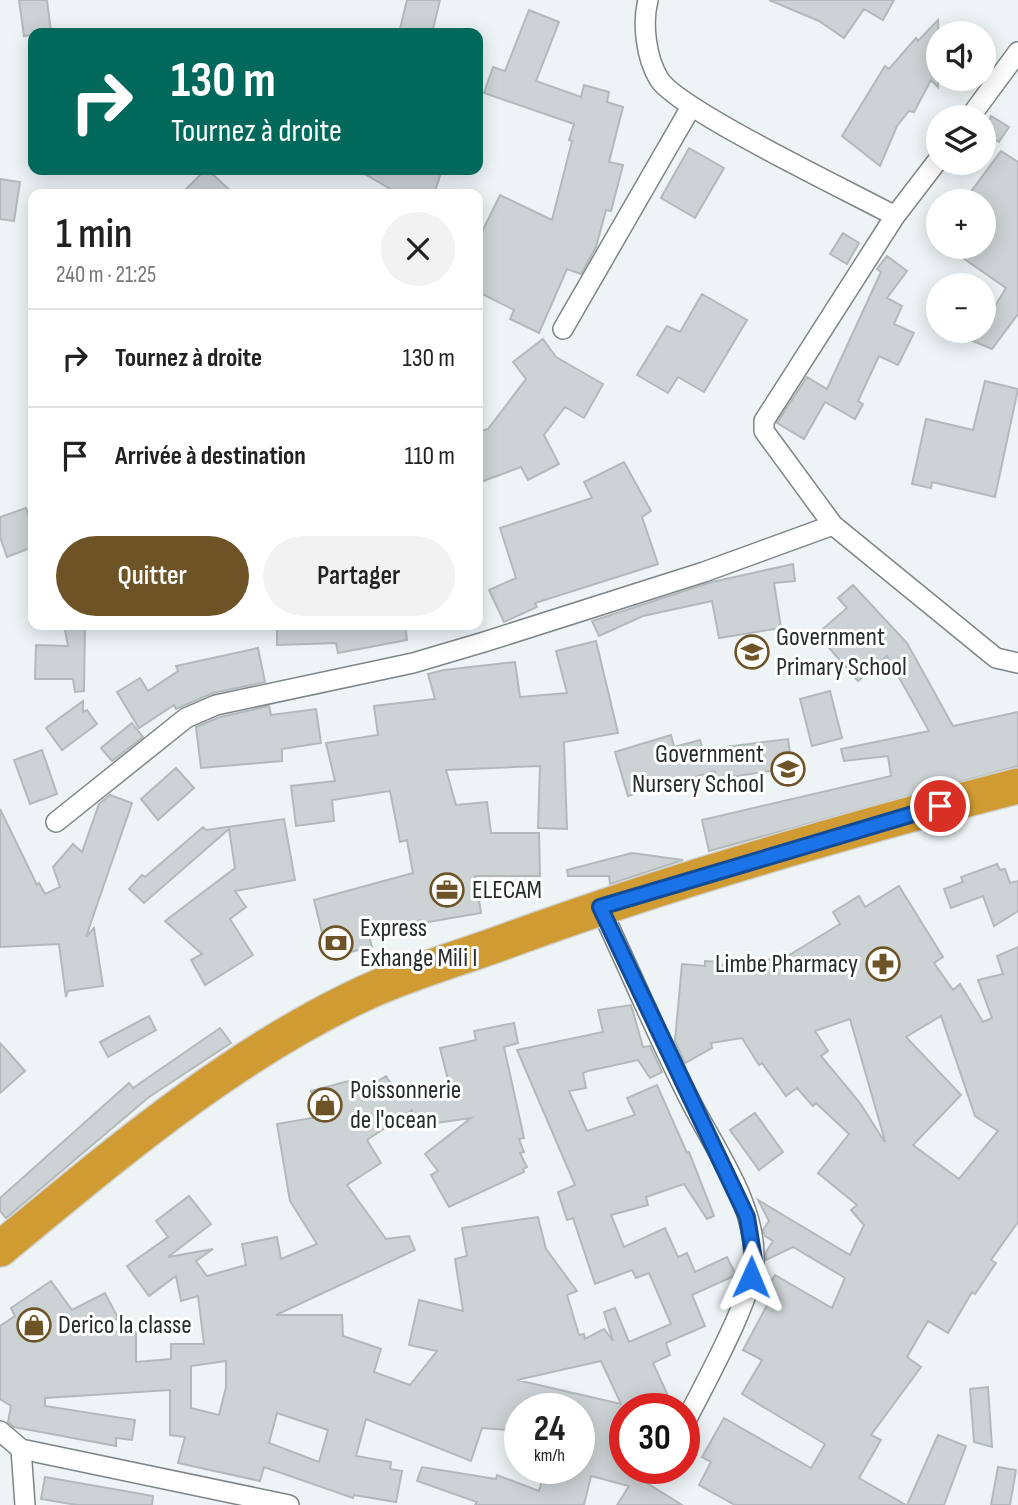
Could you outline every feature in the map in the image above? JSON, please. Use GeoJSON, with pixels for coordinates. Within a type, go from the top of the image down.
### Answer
{"type":"FeatureCollection","features":[{"type":"Feature","properties":{"kind":"highway"},"geometry":{"type":"LineString","coordinates":[[0,1249],[188,1100],[270,1046],[368,992],[600,907],[914,813],[1018,786]]}},
{"type":"Feature","properties":{"kind":"street"},"geometry":{"type":"LineString","coordinates":[[648,0],[646,39],[659,79],[691,107],[895,216]]}},
{"type":"Feature","properties":{"kind":"street"},"geometry":{"type":"LineString","coordinates":[[979,105],[1018,52]]}},
{"type":"Feature","properties":{"kind":"street"},"geometry":{"type":"LineString","coordinates":[[563,329],[691,107]]}},
{"type":"Feature","properties":{"kind":"street"},"geometry":{"type":"LineString","coordinates":[[926,175],[895,216],[764,421],[764,431],[833,525],[996,658],[1018,663]]}},
{"type":"Feature","properties":{"kind":"street"},"geometry":{"type":"LineString","coordinates":[[56,822],[186,718],[216,705],[372,673],[484,642],[704,572],[833,525]]}},
{"type":"Feature","properties":{"kind":"street"},"geometry":{"type":"LineString","coordinates":[[600,907],[741,1204],[754,1260],[747,1293],[699,1393]]}},
{"type":"Feature","properties":{"kind":"street"},"geometry":{"type":"LineString","coordinates":[[0,1431],[21,1449],[289,1505]]}},
{"type":"Feature","properties":{"kind":"street"},"geometry":{"type":"LineString","coordinates":[[21,1449],[25,1505]]}},
{"type":"Feature","properties":{"kind":"building"},"geometry":{"type":"Polygon","coordinates":[[[19,0],[47,0],[50,28],[28,28],[28,35],[24,36],[19,0]]]}},
{"type":"Feature","properties":{"kind":"building"},"geometry":{"type":"Polygon","coordinates":[[[407,0],[440,0],[433,28],[400,28],[407,0]]]}},
{"type":"Feature","properties":{"kind":"building"},"geometry":{"type":"Polygon","coordinates":[[[769,0],[894,0],[883,20],[864,9],[844,38],[819,21],[769,0]]]}},
{"type":"Feature","properties":{"kind":"building"},"geometry":{"type":"Polygon","coordinates":[[[529,10],[559,22],[536,81],[581,97],[584,85],[609,92],[607,102],[623,107],[609,162],[623,165],[611,211],[606,210],[596,247],[581,274],[567,269],[539,333],[510,319],[514,310],[483,294],[483,230],[500,195],[552,220],[574,124],[484,93],[493,67],[505,71],[529,10]]]}},
{"type":"Feature","properties":{"kind":"building"},"geometry":{"type":"Polygon","coordinates":[[[926,33],[926,89],[914,112],[909,111],[897,126],[880,166],[842,136],[885,66],[889,69],[916,38],[918,41],[926,33]]]}},
{"type":"Feature","properties":{"kind":"building"},"geometry":{"type":"Polygon","coordinates":[[[996,119],[1009,127],[999,142],[996,140],[996,119]]]}},
{"type":"Feature","properties":{"kind":"building"},"geometry":{"type":"Polygon","coordinates":[[[689,148],[724,168],[695,218],[661,198],[689,148]]]}},
{"type":"Feature","properties":{"kind":"building"},"geometry":{"type":"Polygon","coordinates":[[[1001,151],[1018,162],[1018,314],[992,349],[978,343],[996,343],[996,304],[1006,288],[996,281],[996,273],[984,273],[964,259],[996,259],[996,189],[973,189],[983,175],[996,175],[996,158],[1001,151]]]}},
{"type":"Feature","properties":{"kind":"building"},"geometry":{"type":"Polygon","coordinates":[[[200,175],[213,175],[229,189],[186,189],[200,175]]]}},
{"type":"Feature","properties":{"kind":"building"},"geometry":{"type":"Polygon","coordinates":[[[367,175],[440,175],[436,189],[390,189],[367,175]]]}},
{"type":"Feature","properties":{"kind":"building"},"geometry":{"type":"Polygon","coordinates":[[[0,179],[20,182],[14,221],[0,219],[0,179]]]}},
{"type":"Feature","properties":{"kind":"building"},"geometry":{"type":"Polygon","coordinates":[[[843,233],[859,243],[847,264],[830,254],[843,233]]]}},
{"type":"Feature","properties":{"kind":"building"},"geometry":{"type":"Polygon","coordinates":[[[887,256],[907,271],[887,298],[902,306],[894,324],[914,333],[898,365],[879,356],[858,401],[863,404],[855,419],[825,402],[804,439],[777,423],[807,377],[827,389],[881,272],[877,269],[887,256]]]}},
{"type":"Feature","properties":{"kind":"building"},"geometry":{"type":"Polygon","coordinates":[[[702,294],[747,320],[704,392],[678,377],[668,393],[637,375],[667,326],[680,332],[702,294]]]}},
{"type":"Feature","properties":{"kind":"building"},"geometry":{"type":"Polygon","coordinates":[[[543,339],[556,357],[603,384],[584,418],[565,407],[544,435],[559,464],[528,480],[521,467],[483,481],[483,430],[488,429],[526,379],[513,362],[543,339]]]}},
{"type":"Feature","properties":{"kind":"building"},"geometry":{"type":"Polygon","coordinates":[[[985,381],[1018,389],[995,497],[932,482],[931,488],[912,484],[926,419],[973,430],[985,381]]]}},
{"type":"Feature","properties":{"kind":"building"},"geometry":{"type":"Polygon","coordinates":[[[624,462],[651,511],[642,517],[658,564],[535,603],[537,607],[504,622],[489,590],[516,578],[500,528],[592,498],[584,482],[624,462]]]}},
{"type":"Feature","properties":{"kind":"building"},"geometry":{"type":"Polygon","coordinates":[[[26,508],[28,549],[7,557],[0,537],[0,517],[26,508]]]}},
{"type":"Feature","properties":{"kind":"building"},"geometry":{"type":"Polygon","coordinates":[[[793,564],[795,581],[774,583],[781,628],[719,638],[712,601],[643,616],[599,636],[592,621],[712,582],[793,564]]]}},
{"type":"Feature","properties":{"kind":"building"},"geometry":{"type":"Polygon","coordinates":[[[853,585],[907,643],[953,726],[1018,712],[1018,766],[709,851],[702,820],[891,776],[888,756],[844,761],[841,749],[929,731],[887,656],[858,681],[817,634],[847,608],[838,598],[853,585]]]}},
{"type":"Feature","properties":{"kind":"building"},"geometry":{"type":"Polygon","coordinates":[[[65,630],[85,630],[84,691],[75,692],[73,679],[35,679],[36,645],[68,646],[65,630]]]}},
{"type":"Feature","properties":{"kind":"building"},"geometry":{"type":"Polygon","coordinates":[[[277,630],[406,630],[407,640],[338,653],[336,643],[277,645],[277,630]]]}},
{"type":"Feature","properties":{"kind":"building"},"geometry":{"type":"Polygon","coordinates":[[[596,641],[618,733],[564,742],[567,829],[538,828],[540,766],[446,770],[456,805],[487,802],[491,833],[539,833],[540,876],[475,876],[481,913],[422,923],[421,920],[369,936],[372,947],[328,957],[314,900],[413,873],[407,840],[400,842],[390,791],[332,800],[334,821],[296,826],[291,786],[335,781],[326,743],[378,735],[374,706],[435,699],[428,674],[444,670],[515,662],[520,697],[567,693],[556,651],[596,641]]]}},
{"type":"Feature","properties":{"kind":"building"},"geometry":{"type":"Polygon","coordinates":[[[258,648],[265,682],[213,693],[176,709],[174,705],[139,728],[117,692],[140,678],[148,691],[178,671],[176,666],[258,648]]]}},
{"type":"Feature","properties":{"kind":"building"},"geometry":{"type":"Polygon","coordinates":[[[830,691],[842,738],[812,746],[800,699],[830,691]]]}},
{"type":"Feature","properties":{"kind":"building"},"geometry":{"type":"Polygon","coordinates":[[[83,701],[83,712],[87,710],[97,724],[62,750],[46,728],[83,701]]]}},
{"type":"Feature","properties":{"kind":"building"},"geometry":{"type":"Polygon","coordinates":[[[269,706],[271,715],[316,709],[321,743],[282,749],[282,761],[201,768],[196,727],[220,717],[269,706]]]}},
{"type":"Feature","properties":{"kind":"building"},"geometry":{"type":"Polygon","coordinates":[[[132,723],[143,737],[112,761],[101,748],[132,723]]]}},
{"type":"Feature","properties":{"kind":"building"},"geometry":{"type":"Polygon","coordinates":[[[671,735],[674,747],[700,740],[703,750],[788,739],[792,768],[716,779],[715,771],[628,796],[615,752],[671,735]]]}},
{"type":"Feature","properties":{"kind":"building"},"geometry":{"type":"Polygon","coordinates":[[[42,750],[57,794],[30,804],[14,760],[42,750]]]}},
{"type":"Feature","properties":{"kind":"building"},"geometry":{"type":"Polygon","coordinates":[[[176,768],[194,788],[158,820],[141,799],[176,768]]]}},
{"type":"Feature","properties":{"kind":"building"},"geometry":{"type":"Polygon","coordinates":[[[110,795],[132,803],[86,937],[94,928],[103,986],[68,991],[66,997],[59,944],[0,947],[0,809],[37,885],[39,883],[45,894],[60,887],[53,867],[73,844],[82,852],[99,804],[110,795]]]}},
{"type":"Feature","properties":{"kind":"building"},"geometry":{"type":"Polygon","coordinates":[[[284,819],[295,880],[235,891],[246,907],[230,919],[253,955],[205,985],[191,960],[202,954],[165,921],[235,868],[229,829],[144,903],[129,889],[142,875],[145,877],[203,827],[206,830],[284,819]]]}},
{"type":"Feature","properties":{"kind":"building"},"geometry":{"type":"Polygon","coordinates":[[[632,853],[683,860],[610,884],[609,876],[568,876],[567,870],[632,853]]]}},
{"type":"Feature","properties":{"kind":"building"},"geometry":{"type":"Polygon","coordinates":[[[997,864],[1000,870],[1005,869],[1010,883],[1018,881],[1018,911],[994,926],[983,896],[951,908],[944,889],[963,882],[961,877],[997,864]]]}},
{"type":"Feature","properties":{"kind":"building"},"geometry":{"type":"Polygon","coordinates":[[[899,886],[943,957],[934,963],[953,990],[960,984],[983,1022],[992,1018],[978,980],[1003,974],[997,956],[1018,947],[1018,1222],[991,1260],[996,1263],[975,1294],[972,1292],[948,1333],[928,1321],[907,1357],[921,1367],[871,1435],[881,1440],[859,1478],[906,1505],[735,1505],[699,1485],[711,1462],[702,1457],[724,1418],[811,1468],[825,1444],[742,1394],[762,1360],[743,1350],[772,1296],[765,1292],[775,1275],[832,1308],[845,1278],[793,1247],[766,1260],[766,1252],[773,1241],[765,1236],[763,1230],[769,1221],[758,1200],[850,1255],[864,1225],[851,1210],[857,1205],[818,1173],[849,1134],[816,1103],[813,1106],[797,1088],[786,1096],[762,1063],[759,1065],[742,1038],[711,1043],[712,1048],[685,1063],[675,1041],[682,964],[705,966],[705,961],[721,962],[722,967],[786,957],[840,924],[833,912],[859,896],[865,907],[899,886]],[[941,1016],[906,1037],[961,1095],[913,1145],[959,1179],[998,1131],[975,1116],[941,1016]],[[850,1019],[815,1031],[828,1051],[821,1056],[860,1103],[885,1141],[850,1019]]]}},
{"type":"Feature","properties":{"kind":"building"},"geometry":{"type":"Polygon","coordinates":[[[631,1005],[643,1047],[650,1046],[662,1072],[650,1078],[638,1060],[583,1073],[586,1088],[569,1091],[587,1131],[635,1115],[627,1098],[657,1085],[687,1153],[689,1152],[714,1216],[707,1219],[684,1184],[646,1197],[648,1205],[611,1215],[624,1247],[665,1228],[678,1257],[687,1253],[695,1272],[727,1257],[736,1275],[692,1295],[705,1326],[666,1343],[670,1355],[653,1363],[667,1393],[616,1393],[601,1361],[517,1380],[573,1393],[504,1393],[504,1430],[482,1428],[471,1461],[366,1419],[356,1456],[391,1462],[390,1469],[402,1471],[396,1502],[354,1495],[353,1498],[264,1467],[260,1481],[178,1463],[185,1437],[170,1435],[170,1390],[45,1398],[45,1406],[135,1420],[132,1440],[116,1438],[116,1446],[14,1427],[8,1422],[11,1406],[0,1399],[0,1326],[15,1316],[11,1308],[51,1281],[72,1310],[105,1293],[118,1318],[99,1332],[136,1332],[136,1362],[171,1359],[171,1344],[204,1344],[198,1296],[181,1301],[176,1276],[149,1296],[127,1266],[168,1237],[156,1221],[189,1196],[211,1224],[168,1257],[213,1249],[196,1261],[207,1276],[246,1265],[242,1244],[277,1237],[281,1259],[317,1244],[290,1201],[277,1124],[318,1117],[311,1091],[349,1081],[353,1096],[386,1076],[398,1095],[450,1088],[440,1048],[476,1040],[474,1031],[514,1023],[518,1043],[504,1047],[524,1138],[519,1139],[524,1152],[520,1153],[527,1167],[523,1169],[524,1172],[449,1207],[431,1175],[438,1171],[425,1154],[471,1118],[414,1126],[412,1110],[367,1140],[381,1163],[347,1185],[386,1239],[409,1236],[415,1250],[276,1315],[342,1315],[343,1336],[381,1349],[374,1372],[410,1385],[437,1351],[409,1345],[419,1300],[463,1311],[455,1259],[467,1256],[462,1228],[538,1217],[546,1249],[577,1291],[567,1295],[579,1335],[584,1334],[585,1339],[604,1329],[613,1341],[604,1312],[615,1308],[629,1342],[671,1324],[649,1273],[636,1278],[632,1270],[595,1284],[573,1218],[567,1220],[558,1192],[575,1185],[517,1050],[603,1032],[598,1010],[631,1005]],[[226,1361],[191,1366],[191,1408],[219,1415],[226,1387],[226,1361]],[[277,1413],[269,1443],[319,1462],[328,1430],[277,1413]]]}},
{"type":"Feature","properties":{"kind":"building"},"geometry":{"type":"Polygon","coordinates":[[[149,1016],[156,1030],[108,1057],[100,1042],[149,1016]]]}},
{"type":"Feature","properties":{"kind":"building"},"geometry":{"type":"Polygon","coordinates":[[[220,1028],[231,1043],[149,1097],[6,1218],[0,1211],[0,1198],[129,1083],[133,1088],[220,1028]]]}},
{"type":"Feature","properties":{"kind":"building"},"geometry":{"type":"Polygon","coordinates":[[[0,1043],[25,1071],[0,1093],[0,1043]]]}},
{"type":"Feature","properties":{"kind":"building"},"geometry":{"type":"Polygon","coordinates":[[[755,1113],[783,1152],[759,1170],[730,1130],[755,1113]]]}},
{"type":"Feature","properties":{"kind":"building"},"geometry":{"type":"Polygon","coordinates":[[[988,1387],[992,1447],[974,1442],[970,1389],[988,1387]]]}},
{"type":"Feature","properties":{"kind":"building"},"geometry":{"type":"Polygon","coordinates":[[[595,1398],[609,1401],[609,1481],[595,1477],[595,1398]]]}},
{"type":"Feature","properties":{"kind":"building"},"geometry":{"type":"Polygon","coordinates":[[[938,1435],[966,1446],[944,1505],[907,1505],[938,1435]]]}},
{"type":"Feature","properties":{"kind":"building"},"geometry":{"type":"Polygon","coordinates":[[[422,1467],[496,1479],[497,1475],[504,1478],[504,1484],[521,1484],[539,1491],[541,1484],[589,1484],[584,1505],[475,1505],[477,1502],[417,1481],[422,1467]]]}},
{"type":"Feature","properties":{"kind":"building"},"geometry":{"type":"Polygon","coordinates":[[[998,1467],[1016,1470],[1010,1505],[991,1505],[998,1467]]]}},
{"type":"Feature","properties":{"kind":"building"},"geometry":{"type":"Polygon","coordinates":[[[45,1477],[153,1496],[152,1505],[77,1505],[41,1499],[45,1477]]]}},
{"type":"Feature","properties":{"kind":"building"},"geometry":{"type":"Polygon","coordinates":[[[621,1484],[649,1484],[682,1505],[617,1505],[629,1486],[621,1484]]]}},
{"type":"Feature","properties":{"kind":"place","name":"Government Primary School"},"geometry":{"type":"Point","coordinates":[752,652]}},
{"type":"Feature","properties":{"kind":"place","name":"Government Nursery School"},"geometry":{"type":"Point","coordinates":[788,769]}},
{"type":"Feature","properties":{"kind":"place","name":"ELECAM"},"geometry":{"type":"Point","coordinates":[447,890]}},
{"type":"Feature","properties":{"kind":"place","name":"Express Exhange Mili I"},"geometry":{"type":"Point","coordinates":[336,943]}},
{"type":"Feature","properties":{"kind":"place","name":"Limbe Pharmacy"},"geometry":{"type":"Point","coordinates":[883,964]}},
{"type":"Feature","properties":{"kind":"place","name":"Poissonnerie de l'ocean"},"geometry":{"type":"Point","coordinates":[325,1105]}},
{"type":"Feature","properties":{"kind":"place","name":"Derico la classe"},"geometry":{"type":"Point","coordinates":[34,1325]}},
{"type":"Feature","properties":{"kind":"route"},"geometry":{"type":"LineString","coordinates":[[751,1277],[754,1260],[747,1217],[600,907],[940,806]]}}]}
